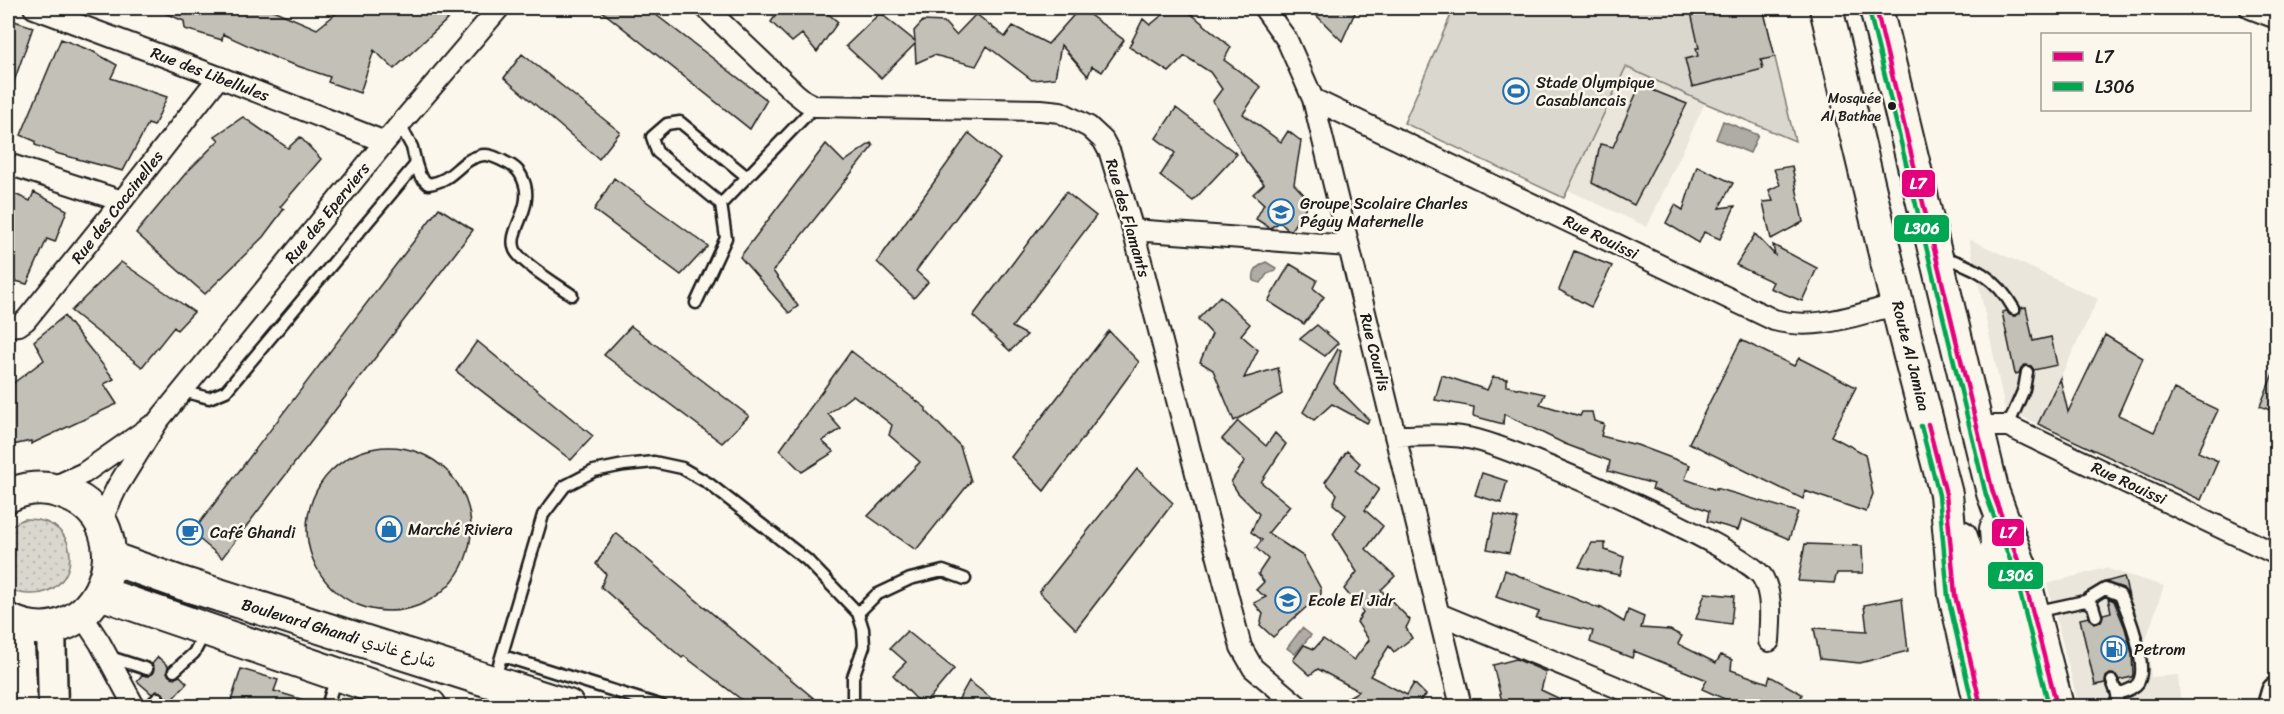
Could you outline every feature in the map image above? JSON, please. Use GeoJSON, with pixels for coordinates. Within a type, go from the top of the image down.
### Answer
{"type":"FeatureCollection","features":[{"type":"Feature","properties":{"kind":"main road","name":"Route Al Jamiaa"},"geometry":{"type":"LineString","coordinates":[[1826,8],[1946,494],[1955,595],[1981,706]]}},
{"type":"Feature","properties":{"kind":"main road"},"geometry":{"type":"LineString","coordinates":[[1876,8],[1936,256],[1994,429],[1993,493],[1999,575],[2029,706]]}},
{"type":"Feature","properties":{"kind":"main road"},"geometry":{"type":"LineString","coordinates":[[8,496],[27,489],[49,489],[77,499],[92,511],[100,523],[107,540],[110,558],[108,573],[91,604],[66,622],[51,627],[31,627],[13,622],[23,706]]}},
{"type":"Feature","properties":{"kind":"main road"},"geometry":{"type":"LineString","coordinates":[[1993,493],[2022,571],[2057,706]]}},
{"type":"Feature","properties":{"kind":"main road"},"geometry":{"type":"LineString","coordinates":[[1946,494],[1978,587],[2006,706]]}},
{"type":"Feature","properties":{"kind":"main road","name":"Boulevard Ghandi شارع غاندي"},"geometry":{"type":"LineString","coordinates":[[110,558],[181,583],[498,669],[568,706]]}},
{"type":"Feature","properties":{"kind":"main road"},"geometry":{"type":"LineString","coordinates":[[91,604],[206,629],[430,706]]}},
{"type":"Feature","properties":{"kind":"main road"},"geometry":{"type":"LineString","coordinates":[[51,627],[53,706]]}},
{"type":"Feature","properties":{"kind":"main road"},"geometry":{"type":"LineString","coordinates":[[2272,706],[2277,692]]}},
{"type":"Feature","properties":{"kind":"street","name":"Rue des Libellules"},"geometry":{"type":"LineString","coordinates":[[34,8],[385,142]]}},
{"type":"Feature","properties":{"kind":"street","name":"Rue des Eperviers"},"geometry":{"type":"LineString","coordinates":[[100,523],[117,487],[158,421],[385,142],[499,8]]}},
{"type":"Feature","properties":{"kind":"street"},"geometry":{"type":"LineString","coordinates":[[706,8],[795,93],[815,106]]}},
{"type":"Feature","properties":{"kind":"street","name":"Rue Courlis"},"geometry":{"type":"LineString","coordinates":[[1264,8],[1287,40],[1313,99],[1461,706]]}},
{"type":"Feature","properties":{"kind":"street"},"geometry":{"type":"LineString","coordinates":[[2250,8],[2277,18]]}},
{"type":"Feature","properties":{"kind":"street","name":"Rue des Coccinelles"},"geometry":{"type":"LineString","coordinates":[[8,326],[19,325],[26,320],[219,77]]}},
{"type":"Feature","properties":{"kind":"street","name":"Rue Rouissi"},"geometry":{"type":"LineString","coordinates":[[1313,99],[1774,320],[1792,325],[1810,325],[1898,304]]}},
{"type":"Feature","properties":{"kind":"street","name":"Rue des Flamants"},"geometry":{"type":"LineString","coordinates":[[815,106],[1041,110],[1073,117],[1103,140],[1110,153],[1133,230],[1241,647],[1253,668],[1298,706]]}},
{"type":"Feature","properties":{"kind":"street"},"geometry":{"type":"LineString","coordinates":[[8,164],[122,201]]}},
{"type":"Feature","properties":{"kind":"street"},"geometry":{"type":"LineString","coordinates":[[1133,230],[1349,246]]}},
{"type":"Feature","properties":{"kind":"street","name":"Rue des Eperviers"},"geometry":{"type":"LineString","coordinates":[[49,489],[84,473],[158,421]]}},
{"type":"Feature","properties":{"kind":"street","name":"Rue Rouissi"},"geometry":{"type":"LineString","coordinates":[[1994,429],[2277,554]]}},
{"type":"Feature","properties":{"kind":"street"},"geometry":{"type":"LineString","coordinates":[[1395,436],[1444,436],[1486,443],[1538,461],[1708,541],[1747,563],[1763,576],[1770,608],[1769,641]]}},
{"type":"Feature","properties":{"kind":"street"},"geometry":{"type":"LineString","coordinates":[[91,604],[107,656],[134,706]]}},
{"type":"Feature","properties":{"kind":"street"},"geometry":{"type":"LineString","coordinates":[[1439,614],[1662,706]]}},
{"type":"Feature","properties":{"kind":"lane"},"geometry":{"type":"LineString","coordinates":[[721,204],[815,106]]}},
{"type":"Feature","properties":{"kind":"lane"},"geometry":{"type":"LineString","coordinates":[[696,303],[726,238],[721,204],[657,152],[652,137],[667,124],[680,122],[746,176]]}},
{"type":"Feature","properties":{"kind":"lane"},"geometry":{"type":"LineString","coordinates":[[400,125],[412,147],[420,176],[428,184],[446,180],[465,162],[479,155],[493,156],[517,168],[523,179],[528,200],[514,233],[514,249],[521,259],[572,295]]}},
{"type":"Feature","properties":{"kind":"lane"},"geometry":{"type":"LineString","coordinates":[[182,391],[209,398],[226,391],[416,164]]}},
{"type":"Feature","properties":{"kind":"lane"},"geometry":{"type":"LineString","coordinates":[[1936,256],[1967,264],[1994,281],[2014,309]]}},
{"type":"Feature","properties":{"kind":"lane"},"geometry":{"type":"LineString","coordinates":[[1994,429],[2024,389],[2027,372]]}},
{"type":"Feature","properties":{"kind":"lane"},"geometry":{"type":"LineString","coordinates":[[662,706],[498,669],[543,515],[565,486],[594,471],[654,462],[682,468],[708,483],[807,560],[858,613],[863,629],[864,646],[853,677],[853,706]]}},
{"type":"Feature","properties":{"kind":"lane"},"geometry":{"type":"LineString","coordinates":[[858,613],[876,595],[910,579],[943,571],[965,579]]}},
{"type":"Feature","properties":{"kind":"lane"},"geometry":{"type":"LineString","coordinates":[[2033,612],[2085,601],[2105,589],[2121,595],[2131,618],[2138,645],[2140,673],[2138,683],[2131,689],[2117,694]]}},
{"type":"Feature","properties":{"kind":"lane"},"geometry":{"type":"LineString","coordinates":[[2085,601],[2093,606],[2096,616]]}},
{"type":"Feature","properties":{"kind":"lane"},"geometry":{"type":"LineString","coordinates":[[174,672],[194,653],[206,629]]}},
{"type":"Feature","properties":{"kind":"lane"},"geometry":{"type":"LineString","coordinates":[[107,656],[147,669]]}},
{"type":"Feature","properties":{"kind":"lane"},"geometry":{"type":"LineString","coordinates":[[327,706],[337,674]]}},
{"type":"Feature","properties":{"kind":"lane"},"geometry":{"type":"LineString","coordinates":[[2112,681],[2117,694],[2118,706]]}},
{"type":"Feature","properties":{"kind":"lane"},"geometry":{"type":"LineString","coordinates":[[149,706],[158,698]]}},
{"type":"Feature","properties":{"kind":"shaded area","name":"Stade Olympique Casablancais"},"geometry":{"type":"Polygon","coordinates":[[[1454,8],[1763,8],[1795,141],[1626,67],[1564,198],[1404,123],[1454,8]]]}},
{"type":"Feature","properties":{"kind":"shaded area"},"geometry":{"type":"Polygon","coordinates":[[[1625,67],[1705,103],[1647,227],[1568,190],[1625,67]]]}},
{"type":"Feature","properties":{"kind":"shaded area"},"geometry":{"type":"Polygon","coordinates":[[[1723,121],[1758,135],[1750,153],[1716,139],[1723,121]]]}},
{"type":"Feature","properties":{"kind":"shaded area"},"geometry":{"type":"Polygon","coordinates":[[[1969,239],[2098,299],[2038,424],[2005,409],[1969,239]]]}},
{"type":"Feature","properties":{"kind":"shaded area"},"geometry":{"type":"Polygon","coordinates":[[[1266,262],[1276,268],[1275,271],[1267,274],[1261,283],[1254,281],[1256,269],[1266,262]]]}},
{"type":"Feature","properties":{"kind":"shaded area"},"geometry":{"type":"Polygon","coordinates":[[[24,519],[44,521],[59,530],[67,542],[70,556],[67,571],[59,583],[47,592],[29,594],[15,591],[8,586],[8,527],[24,519]]]}},
{"type":"Feature","properties":{"kind":"shaded area"},"geometry":{"type":"Polygon","coordinates":[[[2105,568],[2164,586],[2142,651],[2149,656],[2151,677],[2178,675],[2181,706],[2079,706],[2047,584],[2105,568]]]}},
{"type":"Feature","properties":{"kind":"shaded area"},"geometry":{"type":"Polygon","coordinates":[[[1302,628],[1311,635],[1295,654],[1287,648],[1302,628]]]}},
{"type":"Feature","properties":{"kind":"building"},"geometry":{"type":"Polygon","coordinates":[[[153,8],[268,8],[317,29],[343,8],[437,8],[450,17],[394,69],[374,50],[360,93],[328,82],[330,77],[280,60],[223,34],[222,40],[185,29],[184,21],[153,8]]]}},
{"type":"Feature","properties":{"kind":"building"},"geometry":{"type":"Polygon","coordinates":[[[598,8],[647,8],[767,100],[750,129],[598,8]]]}},
{"type":"Feature","properties":{"kind":"building"},"geometry":{"type":"Polygon","coordinates":[[[781,8],[821,8],[838,22],[817,52],[802,34],[792,42],[771,22],[781,8]]]}},
{"type":"Feature","properties":{"kind":"building"},"geometry":{"type":"Polygon","coordinates":[[[1080,8],[1124,40],[1102,72],[1092,66],[1088,76],[1061,45],[1055,78],[1032,80],[987,46],[976,66],[934,55],[916,63],[915,44],[881,78],[846,46],[880,13],[915,41],[914,31],[923,21],[944,22],[956,35],[976,14],[1005,37],[1013,26],[1048,44],[1080,8]]]}},
{"type":"Feature","properties":{"kind":"building"},"geometry":{"type":"Polygon","coordinates":[[[1171,8],[1184,8],[1231,47],[1224,60],[1261,87],[1243,114],[1281,142],[1288,131],[1301,141],[1294,184],[1310,201],[1291,230],[1280,222],[1270,228],[1256,219],[1264,204],[1253,194],[1264,184],[1246,161],[1213,101],[1222,89],[1210,72],[1185,56],[1169,72],[1129,47],[1143,19],[1150,25],[1171,8]]]}},
{"type":"Feature","properties":{"kind":"building"},"geometry":{"type":"Polygon","coordinates":[[[1309,8],[1357,8],[1342,41],[1309,8]]]}},
{"type":"Feature","properties":{"kind":"building"},"geometry":{"type":"Polygon","coordinates":[[[1690,8],[1763,8],[1775,57],[1761,60],[1763,69],[1692,87],[1685,59],[1698,56],[1696,48],[1699,48],[1690,8]]]}},
{"type":"Feature","properties":{"kind":"building"},"geometry":{"type":"Polygon","coordinates":[[[8,19],[33,27],[10,93],[8,92],[8,19]]]}},
{"type":"Feature","properties":{"kind":"building"},"geometry":{"type":"Polygon","coordinates":[[[61,39],[92,51],[117,65],[111,78],[167,97],[154,126],[148,124],[123,171],[59,154],[35,145],[35,141],[21,135],[61,39]]]}},
{"type":"Feature","properties":{"kind":"building"},"geometry":{"type":"Polygon","coordinates":[[[522,54],[620,132],[599,159],[504,78],[522,54]]]}},
{"type":"Feature","properties":{"kind":"building"},"geometry":{"type":"Polygon","coordinates":[[[1640,85],[1687,104],[1634,205],[1592,183],[1600,144],[1613,147],[1640,85]]]}},
{"type":"Feature","properties":{"kind":"building"},"geometry":{"type":"Polygon","coordinates":[[[1176,108],[1237,154],[1193,201],[1160,176],[1175,153],[1156,138],[1176,108]]]}},
{"type":"Feature","properties":{"kind":"building"},"geometry":{"type":"Polygon","coordinates":[[[243,117],[288,148],[300,137],[321,159],[280,207],[284,209],[263,237],[205,294],[136,233],[186,173],[219,140],[215,136],[243,117]]]}},
{"type":"Feature","properties":{"kind":"building"},"geometry":{"type":"Polygon","coordinates":[[[969,133],[1000,159],[916,271],[928,282],[914,298],[877,262],[969,133]]]}},
{"type":"Feature","properties":{"kind":"building"},"geometry":{"type":"Polygon","coordinates":[[[871,143],[873,146],[773,271],[798,306],[789,313],[740,257],[826,144],[844,162],[871,143]]]}},
{"type":"Feature","properties":{"kind":"building"},"geometry":{"type":"Polygon","coordinates":[[[1697,166],[1733,183],[1719,208],[1735,206],[1720,239],[1704,232],[1699,243],[1666,223],[1675,205],[1683,210],[1697,166]]]}},
{"type":"Feature","properties":{"kind":"building"},"geometry":{"type":"Polygon","coordinates":[[[1792,166],[1803,222],[1771,239],[1763,202],[1773,201],[1769,190],[1780,185],[1774,169],[1792,166]]]}},
{"type":"Feature","properties":{"kind":"building"},"geometry":{"type":"Polygon","coordinates":[[[614,178],[708,246],[681,275],[594,210],[614,178]]]}},
{"type":"Feature","properties":{"kind":"building"},"geometry":{"type":"Polygon","coordinates":[[[8,191],[30,201],[34,192],[67,210],[55,242],[47,239],[27,284],[8,279],[8,191]]]}},
{"type":"Feature","properties":{"kind":"building"},"geometry":{"type":"Polygon","coordinates":[[[1066,192],[1096,216],[1012,327],[1027,335],[1010,351],[973,316],[1066,192]]]}},
{"type":"Feature","properties":{"kind":"building"},"geometry":{"type":"Polygon","coordinates":[[[439,208],[473,230],[222,558],[192,533],[439,208]]]}},
{"type":"Feature","properties":{"kind":"building"},"geometry":{"type":"Polygon","coordinates":[[[1755,234],[1775,255],[1773,245],[1817,268],[1802,301],[1770,288],[1773,282],[1736,265],[1755,234]]]}},
{"type":"Feature","properties":{"kind":"building"},"geometry":{"type":"Polygon","coordinates":[[[1574,251],[1612,266],[1591,307],[1559,290],[1574,251]]]}},
{"type":"Feature","properties":{"kind":"building"},"geometry":{"type":"Polygon","coordinates":[[[121,262],[194,312],[177,330],[174,327],[142,367],[71,311],[121,262]]]}},
{"type":"Feature","properties":{"kind":"building"},"geometry":{"type":"Polygon","coordinates":[[[1290,264],[1317,280],[1313,288],[1324,297],[1304,324],[1268,301],[1290,264]]]}},
{"type":"Feature","properties":{"kind":"building"},"geometry":{"type":"Polygon","coordinates":[[[1220,296],[1250,324],[1241,335],[1258,350],[1244,378],[1278,368],[1282,394],[1234,421],[1213,370],[1200,362],[1212,334],[1198,319],[1220,296]]]}},
{"type":"Feature","properties":{"kind":"building"},"geometry":{"type":"Polygon","coordinates":[[[2026,307],[2033,341],[2051,337],[2057,365],[2034,370],[2031,366],[2025,365],[2019,373],[2015,374],[2002,312],[2006,311],[2015,316],[2020,313],[2021,308],[2026,307]]]}},
{"type":"Feature","properties":{"kind":"building"},"geometry":{"type":"Polygon","coordinates":[[[64,316],[114,379],[104,384],[117,404],[31,444],[31,441],[8,446],[8,387],[44,360],[34,341],[64,316]]]}},
{"type":"Feature","properties":{"kind":"building"},"geometry":{"type":"Polygon","coordinates":[[[1317,325],[1338,343],[1325,356],[1300,339],[1317,325]]]}},
{"type":"Feature","properties":{"kind":"building"},"geometry":{"type":"Polygon","coordinates":[[[631,326],[749,416],[722,443],[604,355],[631,326]]]}},
{"type":"Feature","properties":{"kind":"building"},"geometry":{"type":"Polygon","coordinates":[[[1109,331],[1139,362],[1044,491],[1011,457],[1109,331]]]}},
{"type":"Feature","properties":{"kind":"building"},"geometry":{"type":"Polygon","coordinates":[[[2105,335],[2143,358],[2118,415],[2154,432],[2174,389],[2218,410],[2198,452],[2218,461],[2201,500],[2038,424],[2060,378],[2068,412],[2105,335]]]}},
{"type":"Feature","properties":{"kind":"building"},"geometry":{"type":"Polygon","coordinates":[[[1741,340],[1794,366],[1799,358],[1856,387],[1831,436],[1865,454],[1873,494],[1866,512],[1805,491],[1803,499],[1689,443],[1741,340]]]}},
{"type":"Feature","properties":{"kind":"building"},"geometry":{"type":"Polygon","coordinates":[[[477,341],[593,436],[571,460],[456,371],[477,341]]]}},
{"type":"Feature","properties":{"kind":"building"},"geometry":{"type":"Polygon","coordinates":[[[1338,349],[1341,350],[1334,384],[1369,420],[1367,423],[1332,404],[1314,420],[1303,412],[1338,349]]]}},
{"type":"Feature","properties":{"kind":"building"},"geometry":{"type":"Polygon","coordinates":[[[851,351],[926,408],[926,411],[960,446],[971,481],[916,550],[868,516],[920,462],[889,435],[892,425],[853,395],[828,414],[841,429],[822,441],[834,452],[802,472],[780,450],[851,351]]]}},
{"type":"Feature","properties":{"kind":"building"},"geometry":{"type":"Polygon","coordinates":[[[2277,366],[2277,413],[2260,406],[2277,366]]]}},
{"type":"Feature","properties":{"kind":"building"},"geometry":{"type":"Polygon","coordinates":[[[1442,375],[1487,390],[1493,377],[1507,379],[1507,386],[1545,394],[1540,404],[1580,416],[1582,412],[1592,412],[1594,421],[1604,424],[1601,436],[1637,445],[1690,465],[1685,479],[1716,490],[1716,488],[1798,512],[1789,539],[1742,519],[1738,530],[1707,521],[1709,511],[1652,489],[1654,484],[1608,471],[1610,461],[1565,444],[1504,414],[1503,424],[1473,416],[1474,407],[1435,400],[1442,375]]]}},
{"type":"Feature","properties":{"kind":"building"},"geometry":{"type":"Polygon","coordinates":[[[1238,421],[1266,446],[1275,433],[1286,444],[1261,482],[1290,506],[1268,533],[1303,556],[1321,589],[1321,594],[1273,637],[1260,625],[1263,614],[1254,603],[1266,597],[1256,590],[1264,582],[1258,574],[1268,559],[1256,548],[1262,540],[1251,532],[1259,514],[1238,493],[1231,482],[1245,461],[1222,439],[1238,421]]]}},
{"type":"Feature","properties":{"kind":"building"},"geometry":{"type":"Polygon","coordinates":[[[389,447],[420,453],[447,471],[465,498],[471,529],[465,560],[447,587],[420,605],[389,611],[358,605],[331,587],[313,560],[307,529],[313,498],[331,471],[358,453],[389,447]]]}},
{"type":"Feature","properties":{"kind":"building"},"geometry":{"type":"Polygon","coordinates":[[[1347,451],[1360,463],[1355,470],[1379,489],[1365,510],[1383,526],[1366,549],[1395,576],[1381,590],[1410,620],[1406,628],[1412,638],[1394,652],[1389,646],[1370,676],[1407,695],[1414,683],[1426,695],[1419,702],[1427,706],[1333,706],[1359,691],[1318,669],[1310,675],[1293,660],[1304,645],[1314,649],[1323,639],[1354,660],[1369,640],[1357,622],[1363,612],[1344,589],[1357,572],[1333,534],[1346,515],[1333,504],[1337,494],[1325,482],[1347,451]]]}},
{"type":"Feature","properties":{"kind":"building"},"geometry":{"type":"Polygon","coordinates":[[[1137,469],[1173,503],[1076,629],[1039,592],[1137,469]]]}},
{"type":"Feature","properties":{"kind":"building"},"geometry":{"type":"Polygon","coordinates":[[[1482,473],[1507,481],[1501,503],[1475,495],[1482,473]]]}},
{"type":"Feature","properties":{"kind":"building"},"geometry":{"type":"Polygon","coordinates":[[[1495,514],[1518,519],[1509,553],[1487,549],[1495,514]]]}},
{"type":"Feature","properties":{"kind":"building"},"geometry":{"type":"Polygon","coordinates":[[[616,533],[823,706],[750,706],[684,656],[682,658],[601,587],[606,574],[596,564],[616,533]]]}},
{"type":"Feature","properties":{"kind":"building"},"geometry":{"type":"Polygon","coordinates":[[[1592,543],[1605,543],[1605,550],[1624,557],[1620,575],[1579,567],[1592,543]]]}},
{"type":"Feature","properties":{"kind":"building"},"geometry":{"type":"Polygon","coordinates":[[[1805,544],[1862,546],[1863,573],[1837,573],[1834,583],[1798,581],[1805,544]]]}},
{"type":"Feature","properties":{"kind":"building"},"geometry":{"type":"Polygon","coordinates":[[[1505,570],[1600,609],[1600,607],[1624,622],[1628,610],[1644,617],[1641,628],[1670,630],[1682,636],[1678,644],[1716,663],[1721,655],[1732,660],[1731,670],[1768,683],[1770,676],[1802,694],[1799,706],[1765,706],[1746,698],[1743,706],[1740,706],[1702,689],[1707,680],[1634,651],[1632,658],[1590,642],[1593,631],[1536,618],[1539,612],[1496,597],[1505,570]]]}},
{"type":"Feature","properties":{"kind":"building"},"geometry":{"type":"Polygon","coordinates":[[[2124,577],[2129,597],[2123,588],[2105,582],[2124,577]]]}},
{"type":"Feature","properties":{"kind":"building"},"geometry":{"type":"Polygon","coordinates":[[[1705,593],[1734,596],[1731,624],[1696,619],[1705,593]]]}},
{"type":"Feature","properties":{"kind":"building"},"geometry":{"type":"Polygon","coordinates":[[[1902,598],[1908,651],[1860,663],[1820,659],[1814,628],[1867,631],[1864,605],[1902,598]]]}},
{"type":"Feature","properties":{"kind":"building"},"geometry":{"type":"Polygon","coordinates":[[[2108,598],[2114,601],[2125,628],[2132,654],[2133,674],[2132,677],[2119,680],[2116,675],[2110,674],[2106,677],[2105,683],[2095,685],[2080,619],[2089,617],[2094,623],[2101,622],[2103,614],[2111,612],[2108,598]]]}},
{"type":"Feature","properties":{"kind":"building"},"geometry":{"type":"Polygon","coordinates":[[[907,631],[954,669],[923,706],[893,675],[906,662],[890,648],[907,631]]]}},
{"type":"Feature","properties":{"kind":"building"},"geometry":{"type":"Polygon","coordinates":[[[158,657],[168,666],[169,676],[175,678],[180,676],[187,683],[166,706],[163,703],[165,697],[163,693],[157,691],[152,694],[137,681],[142,675],[152,674],[154,668],[152,664],[158,657]]]}},
{"type":"Feature","properties":{"kind":"building"},"geometry":{"type":"Polygon","coordinates":[[[1516,659],[1546,672],[1541,690],[1575,706],[1503,706],[1493,665],[1516,659]]]}},
{"type":"Feature","properties":{"kind":"building"},"geometry":{"type":"Polygon","coordinates":[[[241,669],[278,680],[274,691],[314,703],[313,706],[247,706],[231,701],[241,669]]]}},
{"type":"Feature","properties":{"kind":"building"},"geometry":{"type":"Polygon","coordinates":[[[969,681],[1001,706],[955,706],[969,681]]]}},
{"type":"Feature","properties":{"kind":"transit line","name":"L7"},"geometry":{"type":"LineString","coordinates":[[1876,8],[1993,493],[2022,571],[2057,706]]}},
{"type":"Feature","properties":{"kind":"transit line","name":"L306"},"geometry":{"type":"LineString","coordinates":[[1869,10],[1986,495],[2015,573],[2049,706]]}},
{"type":"Feature","properties":{"kind":"transit line","name":"L7"},"geometry":{"type":"LineString","coordinates":[[1928,424],[1946,494],[1955,595],[1981,706]]}},
{"type":"Feature","properties":{"kind":"transit line","name":"L306"},"geometry":{"type":"LineString","coordinates":[[1921,426],[1939,495],[1948,597],[1973,706]]}},
{"type":"Feature","properties":{"kind":"place","name":"Stade Olympique Casablancais"},"geometry":{"type":"Point","coordinates":[1516,91]}},
{"type":"Feature","properties":{"kind":"place","name":"Mosquée Al Bathae"},"geometry":{"type":"Point","coordinates":[1892,106]}},
{"type":"Feature","properties":{"kind":"place","name":"Groupe Scolaire Charles Péguy Maternelle"},"geometry":{"type":"Point","coordinates":[1281,212]}},
{"type":"Feature","properties":{"kind":"place","name":"Marché Riviera"},"geometry":{"type":"Point","coordinates":[389,529]}},
{"type":"Feature","properties":{"kind":"place","name":"Café Ghandi"},"geometry":{"type":"Point","coordinates":[190,532]}},
{"type":"Feature","properties":{"kind":"place","name":"Ecole El Jidr"},"geometry":{"type":"Point","coordinates":[1288,600]}},
{"type":"Feature","properties":{"kind":"place","name":"Petrom"},"geometry":{"type":"Point","coordinates":[2114,649]}}]}
